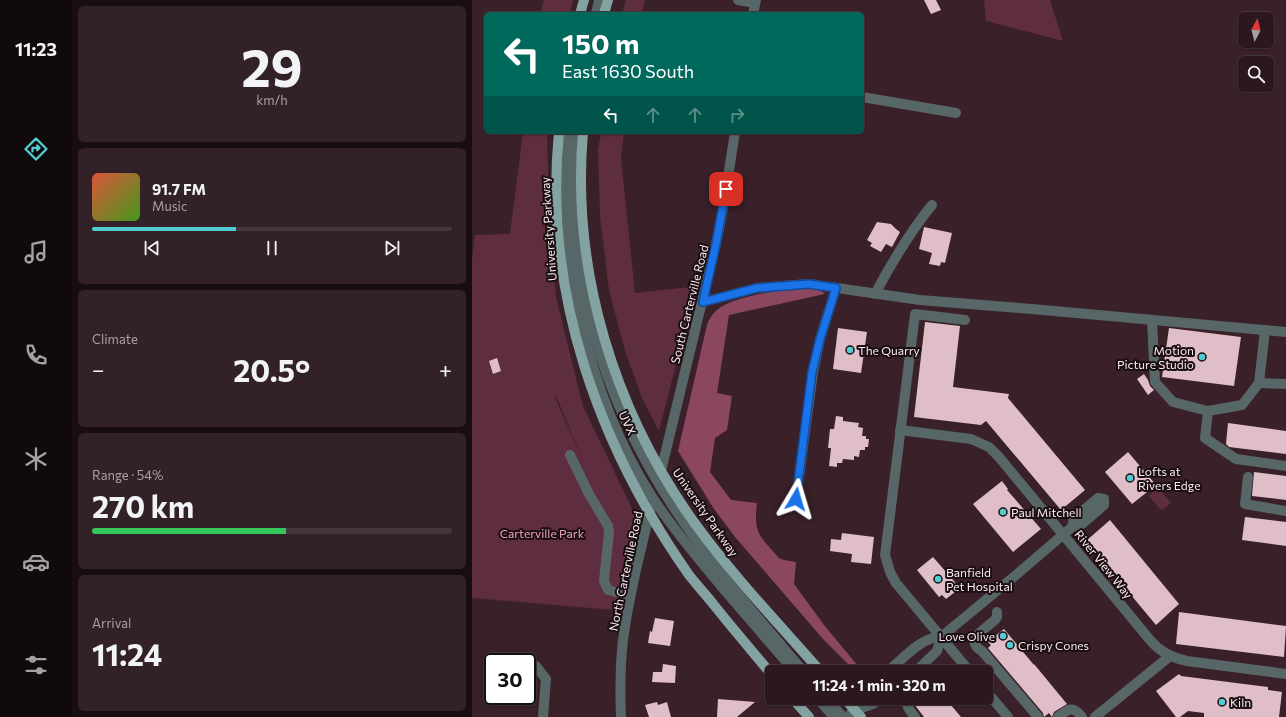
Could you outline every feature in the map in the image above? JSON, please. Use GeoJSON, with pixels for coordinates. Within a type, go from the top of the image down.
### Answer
{"type":"FeatureCollection","features":[{"type":"Feature","properties":{"kind":"main road"},"geometry":{"type":"LineString","coordinates":[[581,12],[584,0]]}},
{"type":"Feature","properties":{"kind":"main road"},"geometry":{"type":"LineString","coordinates":[[605,12],[608,0]]}},
{"type":"Feature","properties":{"kind":"main road","name":"University Parkway"},"geometry":{"type":"LineString","coordinates":[[559,134],[557,190],[564,278],[577,343],[593,395],[603,421],[636,488],[682,564],[695,582],[765,667]]}},
{"type":"Feature","properties":{"kind":"main road","name":"University Parkway"},"geometry":{"type":"LineString","coordinates":[[583,134],[582,194],[589,274],[606,345],[613,368],[630,409],[641,433],[664,475],[696,525],[751,593],[815,665]]}},
{"type":"Feature","properties":{"kind":"main road"},"geometry":{"type":"LineString","coordinates":[[798,705],[809,717]]}},
{"type":"Feature","properties":{"kind":"main road"},"geometry":{"type":"LineString","coordinates":[[850,705],[858,714]]}},
{"type":"Feature","properties":{"kind":"street"},"geometry":{"type":"LineString","coordinates":[[590,12],[593,0]]}},
{"type":"Feature","properties":{"kind":"street"},"geometry":{"type":"LineString","coordinates":[[596,12],[599,0]]}},
{"type":"Feature","properties":{"kind":"street"},"geometry":{"type":"LineString","coordinates":[[738,0],[756,1],[753,12]]}},
{"type":"Feature","properties":{"kind":"street"},"geometry":{"type":"LineString","coordinates":[[864,97],[956,113]]}},
{"type":"Feature","properties":{"kind":"street","name":"UVX"},"geometry":{"type":"LineString","coordinates":[[568,134],[565,182],[566,206],[577,299],[591,360],[609,413],[634,466],[672,526],[695,556],[789,665]]}},
{"type":"Feature","properties":{"kind":"street"},"geometry":{"type":"LineString","coordinates":[[575,134],[573,186],[575,232],[579,268],[584,297],[595,340],[611,387],[639,448],[659,484],[689,530],[744,602],[798,665]]}},
{"type":"Feature","properties":{"kind":"street","name":"South Carterville Road"},"geometry":{"type":"LineString","coordinates":[[659,480],[716,244],[735,134]]}},
{"type":"Feature","properties":{"kind":"street"},"geometry":{"type":"LineString","coordinates":[[875,294],[911,232],[932,206]]}},
{"type":"Feature","properties":{"kind":"street"},"geometry":{"type":"LineString","coordinates":[[703,302],[757,288],[809,284],[920,300],[1286,332]]}},
{"type":"Feature","properties":{"kind":"street"},"geometry":{"type":"LineString","coordinates":[[796,499],[812,372],[820,339],[836,288]]}},
{"type":"Feature","properties":{"kind":"street"},"geometry":{"type":"LineString","coordinates":[[964,320],[915,314],[885,550],[887,566],[896,583],[964,665]]}},
{"type":"Feature","properties":{"kind":"street"},"geometry":{"type":"LineString","coordinates":[[1152,320],[1155,382],[1173,402],[1208,411],[1242,405],[1258,383],[1265,330]]}},
{"type":"Feature","properties":{"kind":"street"},"geometry":{"type":"LineString","coordinates":[[1258,383],[1286,384]]}},
{"type":"Feature","properties":{"kind":"street"},"geometry":{"type":"LineString","coordinates":[[1208,411],[1205,438],[1236,459],[1286,466]]}},
{"type":"Feature","properties":{"kind":"street","name":"River View Way"},"geometry":{"type":"LineString","coordinates":[[900,430],[971,439],[989,447],[1004,463],[1150,640],[1160,650],[1170,656],[1187,661],[1286,674]]}},
{"type":"Feature","properties":{"kind":"street"},"geometry":{"type":"LineString","coordinates":[[570,455],[610,532],[604,581],[608,590],[630,596]]}},
{"type":"Feature","properties":{"kind":"street"},"geometry":{"type":"LineString","coordinates":[[1248,477],[1245,504],[1286,511]]}},
{"type":"Feature","properties":{"kind":"street","name":"North Carterville Road"},"geometry":{"type":"LineString","coordinates":[[621,717],[620,688],[623,641],[630,596],[659,480]]}},
{"type":"Feature","properties":{"kind":"street"},"geometry":{"type":"LineString","coordinates":[[922,665],[937,651],[941,637],[1064,535],[1072,526]]}},
{"type":"Feature","properties":{"kind":"street"},"geometry":{"type":"LineString","coordinates":[[987,600],[1001,616],[1001,622],[982,638],[980,644],[982,651],[1038,717]]}},
{"type":"Feature","properties":{"kind":"street"},"geometry":{"type":"LineString","coordinates":[[895,665],[926,639],[941,637]]}},
{"type":"Feature","properties":{"kind":"street"},"geometry":{"type":"LineString","coordinates":[[1095,717],[1170,656]]}},
{"type":"Feature","properties":{"kind":"street"},"geometry":{"type":"LineString","coordinates":[[536,666],[546,679],[542,717]]}},
{"type":"Feature","properties":{"kind":"street"},"geometry":{"type":"LineString","coordinates":[[993,699],[1008,717]]}},
{"type":"Feature","properties":{"kind":"street"},"geometry":{"type":"LineString","coordinates":[[823,705],[834,717]]}},
{"type":"Feature","properties":{"kind":"street"},"geometry":{"type":"LineString","coordinates":[[833,705],[845,717],[858,714],[871,705]]}},
{"type":"Feature","properties":{"kind":"street"},"geometry":{"type":"LineString","coordinates":[[908,705],[908,709],[915,717]]}},
{"type":"Feature","properties":{"kind":"street"},"geometry":{"type":"LineString","coordinates":[[1058,717],[1070,709],[1076,710],[1082,717]]}},
{"type":"Feature","properties":{"kind":"green space"},"geometry":{"type":"Polygon","coordinates":[[[544,0],[573,0],[570,12],[541,12],[544,0]]]}},
{"type":"Feature","properties":{"kind":"green space"},"geometry":{"type":"Polygon","coordinates":[[[626,0],[645,0],[642,12],[623,12],[626,0]]]}},
{"type":"Feature","properties":{"kind":"green space"},"geometry":{"type":"Polygon","coordinates":[[[984,0],[1050,0],[1063,41],[986,21],[984,0]]]}},
{"type":"Feature","properties":{"kind":"green space","name":"Carterville Park"},"geometry":{"type":"Polygon","coordinates":[[[523,134],[547,134],[549,210],[556,297],[583,406],[638,521],[614,610],[472,598],[472,260],[475,235],[510,234],[523,134]],[[555,396],[557,402],[586,467],[556,396],[555,396]]]}},
{"type":"Feature","properties":{"kind":"green space"},"geometry":{"type":"Polygon","coordinates":[[[601,134],[624,134],[621,158],[635,293],[699,286],[684,333],[659,431],[642,398],[625,351],[609,290],[600,216],[598,150],[601,134]]]}},
{"type":"Feature","properties":{"kind":"green space"},"geometry":{"type":"Polygon","coordinates":[[[1156,485],[1171,503],[1163,509],[1160,509],[1149,496],[1152,493],[1149,490],[1156,485]]]}},
{"type":"Feature","properties":{"kind":"shaded area"},"geometry":{"type":"Polygon","coordinates":[[[798,288],[820,290],[825,294],[729,315],[717,393],[732,396],[727,430],[715,438],[710,472],[731,500],[757,503],[756,522],[759,534],[779,558],[796,562],[794,584],[824,625],[857,665],[849,665],[823,639],[735,537],[714,509],[678,451],[707,325],[712,315],[724,305],[733,301],[798,288]]]}},
{"type":"Feature","properties":{"kind":"building"},"geometry":{"type":"Polygon","coordinates":[[[924,0],[936,0],[941,10],[931,14],[924,0]]]}},
{"type":"Feature","properties":{"kind":"building"},"geometry":{"type":"Polygon","coordinates":[[[877,222],[891,224],[900,232],[892,247],[886,244],[881,252],[870,246],[872,243],[867,240],[877,222]]]}},
{"type":"Feature","properties":{"kind":"building"},"geometry":{"type":"Polygon","coordinates":[[[924,227],[952,233],[945,263],[941,262],[940,266],[929,264],[932,253],[919,249],[924,227]]]}},
{"type":"Feature","properties":{"kind":"building"},"geometry":{"type":"Polygon","coordinates":[[[925,322],[960,326],[953,387],[1009,394],[1008,398],[1085,490],[1061,510],[986,421],[981,425],[914,417],[925,322]]]}},
{"type":"Feature","properties":{"kind":"building","name":"The Quarry"},"geometry":{"type":"Polygon","coordinates":[[[838,328],[867,332],[861,373],[833,369],[838,328]]]}},
{"type":"Feature","properties":{"kind":"building","name":"Motion Picture Studio"},"geometry":{"type":"Polygon","coordinates":[[[1169,328],[1241,337],[1234,386],[1162,377],[1169,328]]]}},
{"type":"Feature","properties":{"kind":"building"},"geometry":{"type":"Polygon","coordinates":[[[497,358],[501,371],[493,374],[489,361],[497,358]]]}},
{"type":"Feature","properties":{"kind":"building"},"geometry":{"type":"Polygon","coordinates":[[[1144,374],[1150,386],[1154,390],[1148,395],[1137,379],[1144,374]]]}},
{"type":"Feature","properties":{"kind":"building"},"geometry":{"type":"Polygon","coordinates":[[[836,416],[843,417],[843,421],[859,423],[858,427],[863,428],[862,436],[866,436],[866,439],[869,439],[868,447],[865,447],[865,450],[860,450],[859,457],[854,456],[854,460],[843,459],[842,463],[837,463],[837,467],[829,466],[831,448],[828,448],[830,429],[834,429],[836,416]]]}},
{"type":"Feature","properties":{"kind":"building"},"geometry":{"type":"Polygon","coordinates":[[[1228,423],[1286,431],[1286,454],[1229,447],[1226,444],[1228,423]]]}},
{"type":"Feature","properties":{"kind":"building","name":"Lofts at Rivers Edge"},"geometry":{"type":"Polygon","coordinates":[[[1128,452],[1156,485],[1132,504],[1105,472],[1128,452]]]}},
{"type":"Feature","properties":{"kind":"building"},"geometry":{"type":"Polygon","coordinates":[[[1254,472],[1286,476],[1286,500],[1252,496],[1254,472]]]}},
{"type":"Feature","properties":{"kind":"building","name":"Paul Mitchell"},"geometry":{"type":"Polygon","coordinates":[[[1002,481],[1008,489],[1007,490],[1041,529],[1013,552],[973,504],[1002,481]]]}},
{"type":"Feature","properties":{"kind":"building"},"geometry":{"type":"Polygon","coordinates":[[[1245,517],[1286,522],[1286,546],[1242,540],[1245,517]]]}},
{"type":"Feature","properties":{"kind":"building"},"geometry":{"type":"Polygon","coordinates":[[[1110,520],[1179,604],[1156,625],[1086,541],[1110,520]]]}},
{"type":"Feature","properties":{"kind":"building"},"geometry":{"type":"Polygon","coordinates":[[[842,533],[874,537],[871,564],[851,562],[852,554],[830,551],[831,539],[841,540],[842,533]]]}},
{"type":"Feature","properties":{"kind":"building","name":"Banfield Pet Hospital"},"geometry":{"type":"Polygon","coordinates":[[[933,557],[960,588],[946,599],[942,595],[939,597],[917,570],[933,557]]]}},
{"type":"Feature","properties":{"kind":"building"},"geometry":{"type":"Polygon","coordinates":[[[1179,612],[1286,626],[1284,657],[1176,644],[1179,612]]]}},
{"type":"Feature","properties":{"kind":"building"},"geometry":{"type":"Polygon","coordinates":[[[655,618],[674,621],[670,646],[648,643],[650,631],[652,632],[655,618]]]}},
{"type":"Feature","properties":{"kind":"building"},"geometry":{"type":"Polygon","coordinates":[[[1004,629],[1067,704],[1054,712],[1052,717],[1049,713],[1044,717],[1043,713],[988,648],[991,645],[988,642],[1004,629]]]}},
{"type":"Feature","properties":{"kind":"building"},"geometry":{"type":"Polygon","coordinates":[[[663,664],[676,666],[675,683],[652,682],[653,672],[662,672],[663,664]]]}},
{"type":"Feature","properties":{"kind":"building","name":"Kiln"},"geometry":{"type":"Polygon","coordinates":[[[1179,674],[1181,676],[1268,687],[1268,690],[1282,692],[1279,717],[1204,717],[1204,713],[1188,711],[1180,717],[1176,717],[1156,691],[1179,674]]]}},
{"type":"Feature","properties":{"kind":"building"},"geometry":{"type":"Polygon","coordinates":[[[718,699],[755,702],[737,717],[717,717],[718,699]]]}},
{"type":"Feature","properties":{"kind":"building"},"geometry":{"type":"Polygon","coordinates":[[[657,702],[658,705],[667,702],[671,717],[649,717],[645,705],[657,702]]]}},
{"type":"Feature","properties":{"kind":"building"},"geometry":{"type":"Polygon","coordinates":[[[915,705],[951,705],[961,717],[924,717],[915,705]]]}},
{"type":"Feature","properties":{"kind":"place","name":"The Quarry"},"geometry":{"type":"Point","coordinates":[850,350]}},
{"type":"Feature","properties":{"kind":"place","name":"Motion Picture Studio"},"geometry":{"type":"Point","coordinates":[1202,357]}},
{"type":"Feature","properties":{"kind":"place","name":"Lofts at Rivers Edge"},"geometry":{"type":"Point","coordinates":[1130,478]}},
{"type":"Feature","properties":{"kind":"place","name":"Paul Mitchell"},"geometry":{"type":"Point","coordinates":[1003,512]}},
{"type":"Feature","properties":{"kind":"place","name":"Banfield Pet Hospital"},"geometry":{"type":"Point","coordinates":[938,579]}},
{"type":"Feature","properties":{"kind":"place","name":"Love Olive"},"geometry":{"type":"Point","coordinates":[1003,636]}},
{"type":"Feature","properties":{"kind":"place","name":"Crispy Cones"},"geometry":{"type":"Point","coordinates":[1010,645]}},
{"type":"Feature","properties":{"kind":"place","name":"Kiln"},"geometry":{"type":"Point","coordinates":[1222,702]}},
{"type":"Feature","properties":{"kind":"route"},"geometry":{"type":"LineString","coordinates":[[726,189],[703,302],[757,288],[809,284],[836,288],[820,339],[812,372],[796,499]]}}]}
